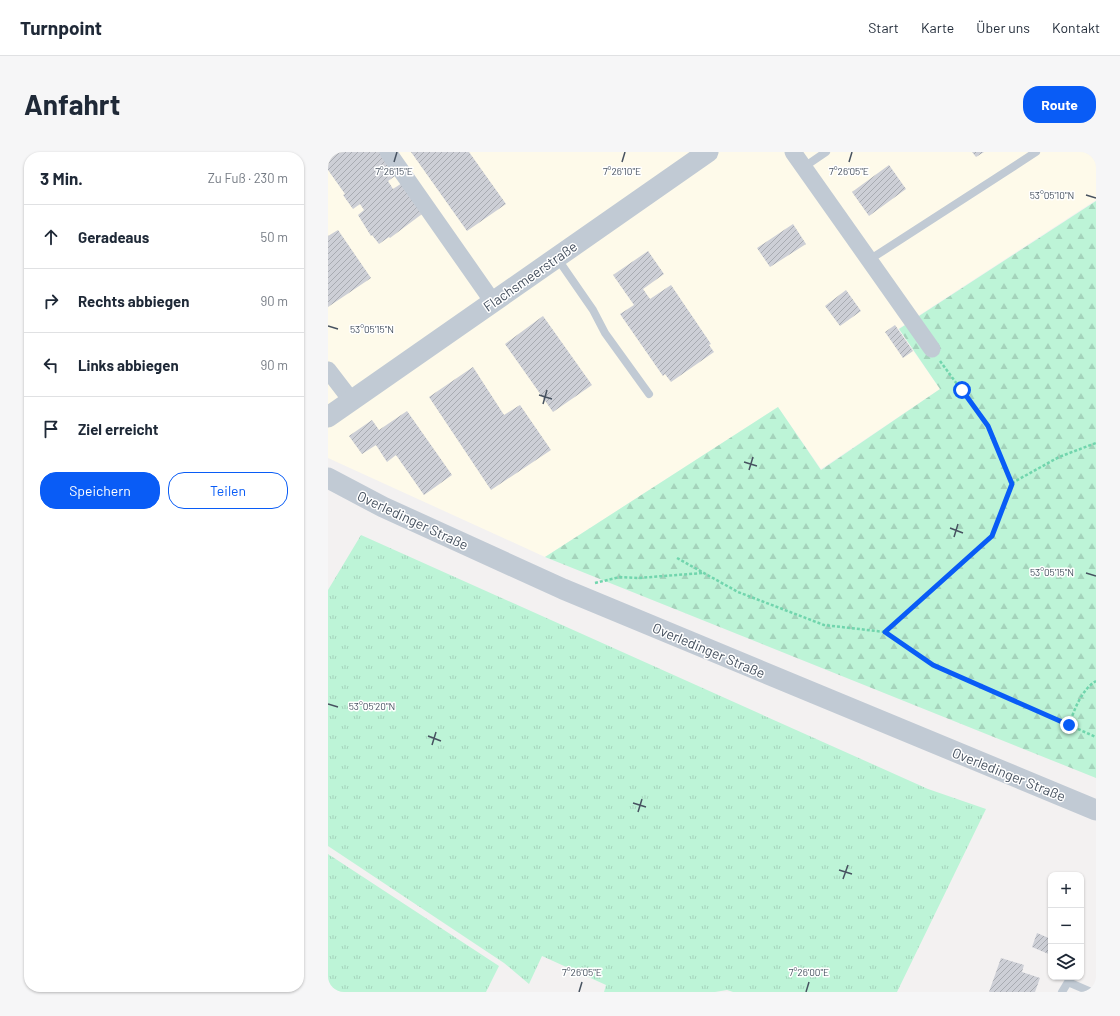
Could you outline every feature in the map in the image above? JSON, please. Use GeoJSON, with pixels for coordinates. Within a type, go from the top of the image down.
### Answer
{"type":"FeatureCollection","features":[{"type":"Feature","properties":{"kind":"street"},"geometry":{"type":"LineString","coordinates":[[388,152],[492,302]]}},
{"type":"Feature","properties":{"kind":"street","name":"Flachsmeerstraße"},"geometry":{"type":"LineString","coordinates":[[328,417],[708,152]]}},
{"type":"Feature","properties":{"kind":"street"},"geometry":{"type":"LineString","coordinates":[[793,152],[932,349]]}},
{"type":"Feature","properties":{"kind":"street"},"geometry":{"type":"LineString","coordinates":[[328,370],[352,400]]}},
{"type":"Feature","properties":{"kind":"street","name":"Overledinger Straße"},"geometry":{"type":"LineString","coordinates":[[328,478],[382,507],[563,589],[1096,810]]}},
{"type":"Feature","properties":{"kind":"lane"},"geometry":{"type":"LineString","coordinates":[[804,167],[826,152]]}},
{"type":"Feature","properties":{"kind":"lane"},"geometry":{"type":"LineString","coordinates":[[869,260],[1036,152]]}},
{"type":"Feature","properties":{"kind":"lane"},"geometry":{"type":"LineString","coordinates":[[557,257],[593,310],[605,333],[649,394]]}},
{"type":"Feature","properties":{"kind":"lane"},"geometry":{"type":"LineString","coordinates":[[1062,992],[1068,982],[1091,992]]}},
{"type":"Feature","properties":{"kind":"path"},"geometry":{"type":"LineString","coordinates":[[932,349],[988,426],[1012,484]]}},
{"type":"Feature","properties":{"kind":"path"},"geometry":{"type":"LineString","coordinates":[[885,632],[992,536],[1012,484],[1059,457],[1096,443]]}},
{"type":"Feature","properties":{"kind":"path"},"geometry":{"type":"LineString","coordinates":[[677,558],[738,592],[824,625],[885,632],[933,665],[1096,737]]}},
{"type":"Feature","properties":{"kind":"path"},"geometry":{"type":"LineString","coordinates":[[591,583],[620,577],[638,578],[703,573]]}},
{"type":"Feature","properties":{"kind":"path"},"geometry":{"type":"LineString","coordinates":[[1069,725],[1083,697],[1091,684],[1096,681]]}},
{"type":"Feature","properties":{"kind":"shaded area"},"geometry":{"type":"Polygon","coordinates":[[[328,152],[1096,152],[1096,200],[898,329],[940,389],[821,469],[778,407],[545,557],[328,458],[328,152]]]}},
{"type":"Feature","properties":{"kind":"green space"},"geometry":{"type":"Polygon","coordinates":[[[1096,201],[1096,778],[545,557],[778,407],[821,470],[940,389],[899,329],[1096,201]]]}},
{"type":"Feature","properties":{"kind":"green space"},"geometry":{"type":"Polygon","coordinates":[[[361,535],[928,789],[986,809],[897,992],[733,992],[727,990],[715,992],[604,992],[606,985],[542,956],[529,984],[504,963],[328,846],[328,590],[361,535]]]}},
{"type":"Feature","properties":{"kind":"green space"},"geometry":{"type":"Polygon","coordinates":[[[328,854],[499,966],[486,992],[328,992],[328,854]]]}},
{"type":"Feature","properties":{"kind":"building"},"geometry":{"type":"Polygon","coordinates":[[[328,152],[381,152],[395,176],[388,181],[393,189],[402,183],[422,214],[390,238],[389,237],[379,244],[372,235],[371,236],[358,215],[364,210],[360,204],[353,209],[343,195],[345,194],[328,170],[328,152]]]}},
{"type":"Feature","properties":{"kind":"building"},"geometry":{"type":"Polygon","coordinates":[[[411,152],[469,152],[506,204],[467,231],[411,152]]]}},
{"type":"Feature","properties":{"kind":"building"},"geometry":{"type":"Polygon","coordinates":[[[972,152],[984,152],[976,157],[972,152]]]}},
{"type":"Feature","properties":{"kind":"building"},"geometry":{"type":"Polygon","coordinates":[[[889,165],[906,189],[869,216],[852,192],[889,165]]]}},
{"type":"Feature","properties":{"kind":"building"},"geometry":{"type":"Polygon","coordinates":[[[793,224],[806,244],[770,267],[757,248],[793,224]]]}},
{"type":"Feature","properties":{"kind":"building"},"geometry":{"type":"Polygon","coordinates":[[[338,230],[371,278],[328,307],[328,236],[338,230]]]}},
{"type":"Feature","properties":{"kind":"building"},"geometry":{"type":"Polygon","coordinates":[[[648,251],[664,274],[643,289],[650,299],[671,285],[711,344],[709,345],[714,352],[671,382],[665,374],[663,376],[620,314],[634,305],[613,275],[648,251]]]}},
{"type":"Feature","properties":{"kind":"building"},"geometry":{"type":"Polygon","coordinates":[[[846,290],[861,311],[840,326],[825,306],[846,290]]]}},
{"type":"Feature","properties":{"kind":"building"},"geometry":{"type":"Polygon","coordinates":[[[543,316],[592,385],[553,412],[505,344],[543,316]]]}},
{"type":"Feature","properties":{"kind":"building"},"geometry":{"type":"Polygon","coordinates":[[[895,325],[913,351],[903,358],[885,332],[895,325]]]}},
{"type":"Feature","properties":{"kind":"building"},"geometry":{"type":"Polygon","coordinates":[[[473,367],[504,415],[520,405],[551,450],[491,490],[429,397],[473,367]]]}},
{"type":"Feature","properties":{"kind":"building"},"geometry":{"type":"Polygon","coordinates":[[[407,411],[452,475],[424,495],[396,455],[387,462],[376,445],[362,454],[349,436],[372,420],[379,430],[407,411]]]}},
{"type":"Feature","properties":{"kind":"building"},"geometry":{"type":"Polygon","coordinates":[[[1037,933],[1048,938],[1048,954],[1032,947],[1037,933]]]}},
{"type":"Feature","properties":{"kind":"building"},"geometry":{"type":"Polygon","coordinates":[[[1001,958],[1024,965],[1022,972],[1040,978],[1035,992],[989,992],[1001,958]]]}},
{"type":"Feature","properties":{"kind":"route"},"geometry":{"type":"LineString","coordinates":[[962,390],[988,426],[1012,484],[992,536],[885,632],[933,665],[1069,725]]}}]}
